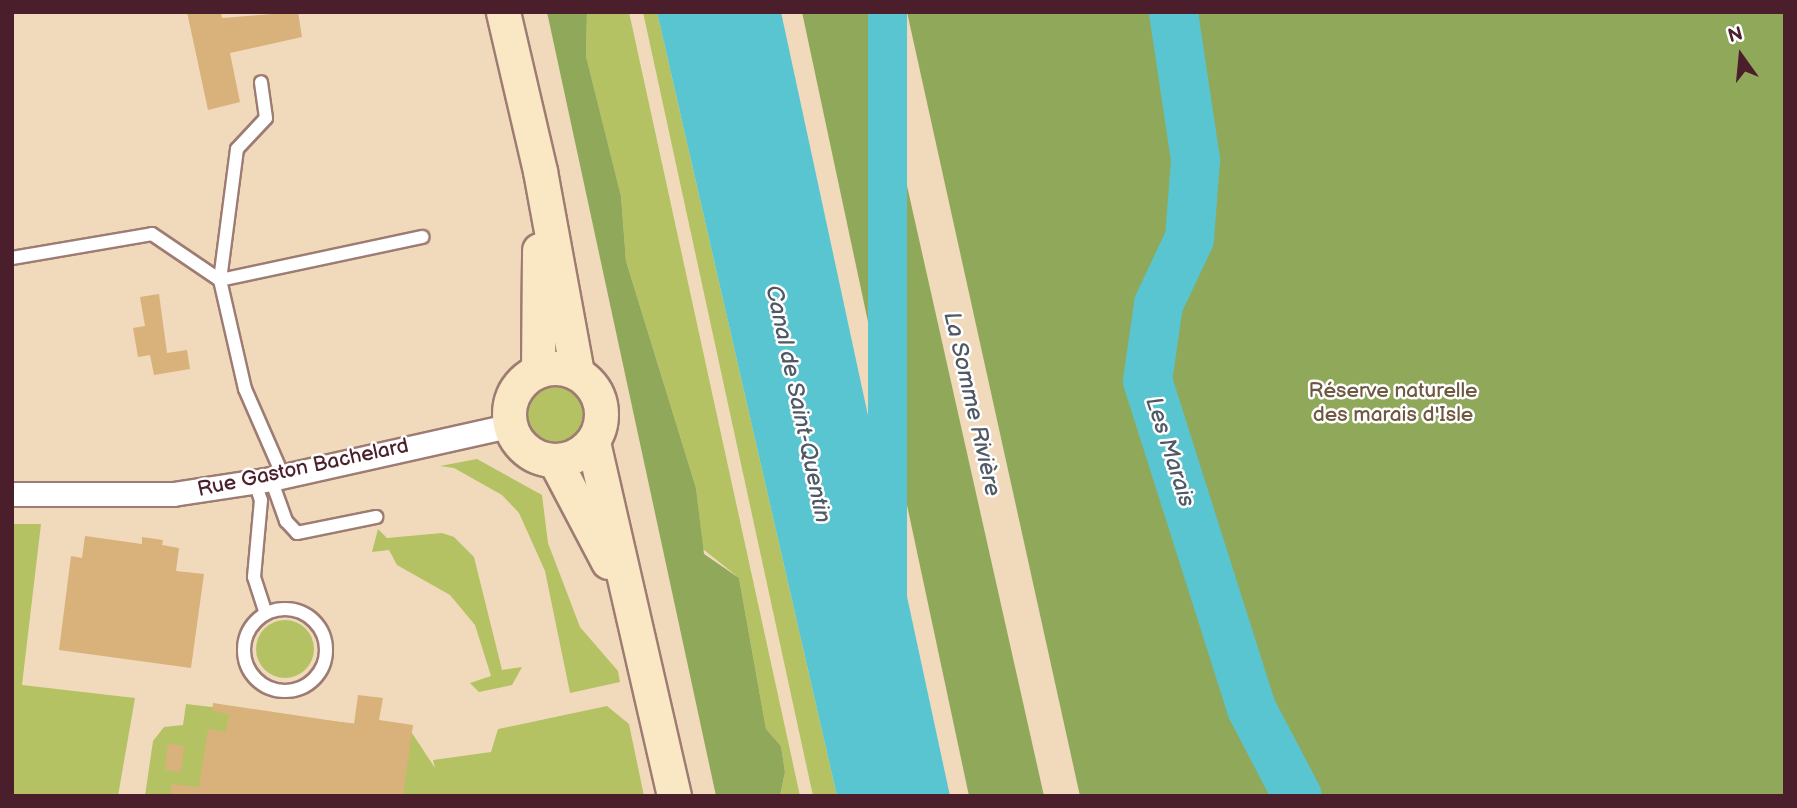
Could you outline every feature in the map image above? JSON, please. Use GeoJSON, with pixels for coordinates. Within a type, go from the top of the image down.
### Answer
{"type":"FeatureCollection","features":[{"type":"Feature","properties":{"kind":"street"},"geometry":{"type":"LineString","coordinates":[[503,12],[540,171],[577,373]]}},
{"type":"Feature","properties":{"kind":"street"},"geometry":{"type":"LineString","coordinates":[[538,371],[540,171]]}},
{"type":"Feature","properties":{"kind":"street"},"geometry":{"type":"LineString","coordinates":[[593,442],[582,452],[555,461],[531,454],[509,426],[512,398],[518,386],[538,371],[552,368],[577,373],[590,383],[602,412],[593,442],[674,796]]}},
{"type":"Feature","properties":{"kind":"street","name":"Rue Gaston Bachelard"},"geometry":{"type":"LineString","coordinates":[[12,494],[173,494],[270,479],[509,426]]}},
{"type":"Feature","properties":{"kind":"street"},"geometry":{"type":"LineString","coordinates":[[555,461],[630,605]]}},
{"type":"Feature","properties":{"kind":"lane"},"geometry":{"type":"LineString","coordinates":[[261,82],[266,118],[237,149],[219,279],[245,389],[270,479],[286,521],[298,533],[376,517]]}},
{"type":"Feature","properties":{"kind":"lane"},"geometry":{"type":"LineString","coordinates":[[12,258],[152,234],[219,279],[422,237]]}},
{"type":"Feature","properties":{"kind":"lane"},"geometry":{"type":"LineString","coordinates":[[266,613],[254,578],[261,499],[270,479]]}},
{"type":"Feature","properties":{"kind":"lane"},"geometry":{"type":"LineString","coordinates":[[279,608],[306,614],[323,634],[326,648],[319,674],[297,690],[270,689],[249,671],[243,646],[247,632],[266,613],[279,608]]}},
{"type":"Feature","properties":{"kind":"green space"},"geometry":{"type":"Polygon","coordinates":[[[547,12],[587,12],[586,56],[621,196],[626,261],[696,488],[704,554],[739,578],[766,729],[781,746],[785,772],[780,796],[716,796],[547,12]]]}},
{"type":"Feature","properties":{"kind":"green space"},"geometry":{"type":"Polygon","coordinates":[[[587,12],[629,12],[800,796],[780,796],[785,772],[781,746],[766,729],[739,578],[703,549],[696,488],[626,261],[621,196],[586,56],[587,12]]]}},
{"type":"Feature","properties":{"kind":"green space"},"geometry":{"type":"Polygon","coordinates":[[[643,12],[657,12],[837,796],[813,796],[643,12]]]}},
{"type":"Feature","properties":{"kind":"green space"},"geometry":{"type":"Polygon","coordinates":[[[802,12],[868,12],[1044,796],[969,796],[802,12]]]}},
{"type":"Feature","properties":{"kind":"green space","name":"Réserve naturelle des marais d'Isle"},"geometry":{"type":"Polygon","coordinates":[[[907,12],[1785,12],[1785,796],[1080,796],[907,12]]]}},
{"type":"Feature","properties":{"kind":"green space"},"geometry":{"type":"Polygon","coordinates":[[[556,383],[568,385],[581,396],[586,413],[584,425],[573,438],[556,443],[544,441],[531,430],[526,413],[528,401],[539,388],[556,383]]]}},
{"type":"Feature","properties":{"kind":"green space"},"geometry":{"type":"Polygon","coordinates":[[[477,459],[542,495],[548,543],[580,627],[618,671],[620,682],[570,693],[545,571],[519,513],[502,495],[454,468],[440,466],[477,459]]]}},
{"type":"Feature","properties":{"kind":"green space"},"geometry":{"type":"Polygon","coordinates":[[[12,524],[41,524],[22,685],[135,698],[118,796],[12,796],[12,524]]]}},
{"type":"Feature","properties":{"kind":"green space"},"geometry":{"type":"Polygon","coordinates":[[[378,529],[387,538],[442,533],[454,537],[474,557],[502,670],[522,667],[512,685],[479,692],[470,683],[491,676],[475,625],[450,595],[397,565],[389,550],[372,552],[378,529]]]}},
{"type":"Feature","properties":{"kind":"green space"},"geometry":{"type":"Polygon","coordinates":[[[285,620],[296,622],[309,633],[314,649],[312,660],[301,673],[285,678],[274,676],[261,665],[256,649],[258,638],[269,625],[285,620]]]}},
{"type":"Feature","properties":{"kind":"green space"},"geometry":{"type":"Polygon","coordinates":[[[186,704],[410,730],[435,768],[433,760],[491,752],[498,729],[607,706],[629,724],[644,796],[145,796],[153,741],[164,727],[183,725],[186,704]]]}},
{"type":"Feature","properties":{"kind":"water","name":"Canal de Saint-Quentin"},"geometry":{"type":"Polygon","coordinates":[[[657,12],[781,12],[950,796],[837,796],[657,12]]]}},
{"type":"Feature","properties":{"kind":"water"},"geometry":{"type":"Polygon","coordinates":[[[868,12],[907,12],[907,796],[868,796],[868,12]]]}},
{"type":"Feature","properties":{"kind":"building"},"geometry":{"type":"Polygon","coordinates":[[[187,12],[221,12],[222,18],[298,12],[302,37],[230,53],[240,102],[208,110],[187,12]]]}},
{"type":"Feature","properties":{"kind":"building"},"geometry":{"type":"Polygon","coordinates":[[[159,294],[167,353],[187,350],[190,369],[154,375],[150,355],[138,357],[133,328],[145,326],[140,297],[159,294]]]}},
{"type":"Feature","properties":{"kind":"building"},"geometry":{"type":"Polygon","coordinates":[[[85,536],[142,544],[142,537],[163,540],[162,545],[179,548],[176,571],[204,574],[191,668],[59,650],[71,556],[82,558],[85,536]]]}},
{"type":"Feature","properties":{"kind":"building"},"geometry":{"type":"Polygon","coordinates":[[[358,695],[383,698],[379,720],[413,725],[403,796],[170,796],[172,784],[199,787],[208,729],[226,732],[229,714],[212,711],[213,703],[354,724],[358,695]]]}},
{"type":"Feature","properties":{"kind":"building"},"geometry":{"type":"Polygon","coordinates":[[[168,744],[184,746],[181,772],[165,770],[168,744]]]}},
{"type":"Feature","properties":{"kind":"waterway","name":"Les Marais"},"geometry":{"type":"LineString","coordinates":[[1173,12],[1195,160],[1189,238],[1158,304],[1147,380],[1251,708],[1297,796]]}},
{"type":"Feature","properties":{"kind":"water label","name":"La Somme Rivière"},"geometry":{"type":"Point","coordinates":[972,404]}}]}
